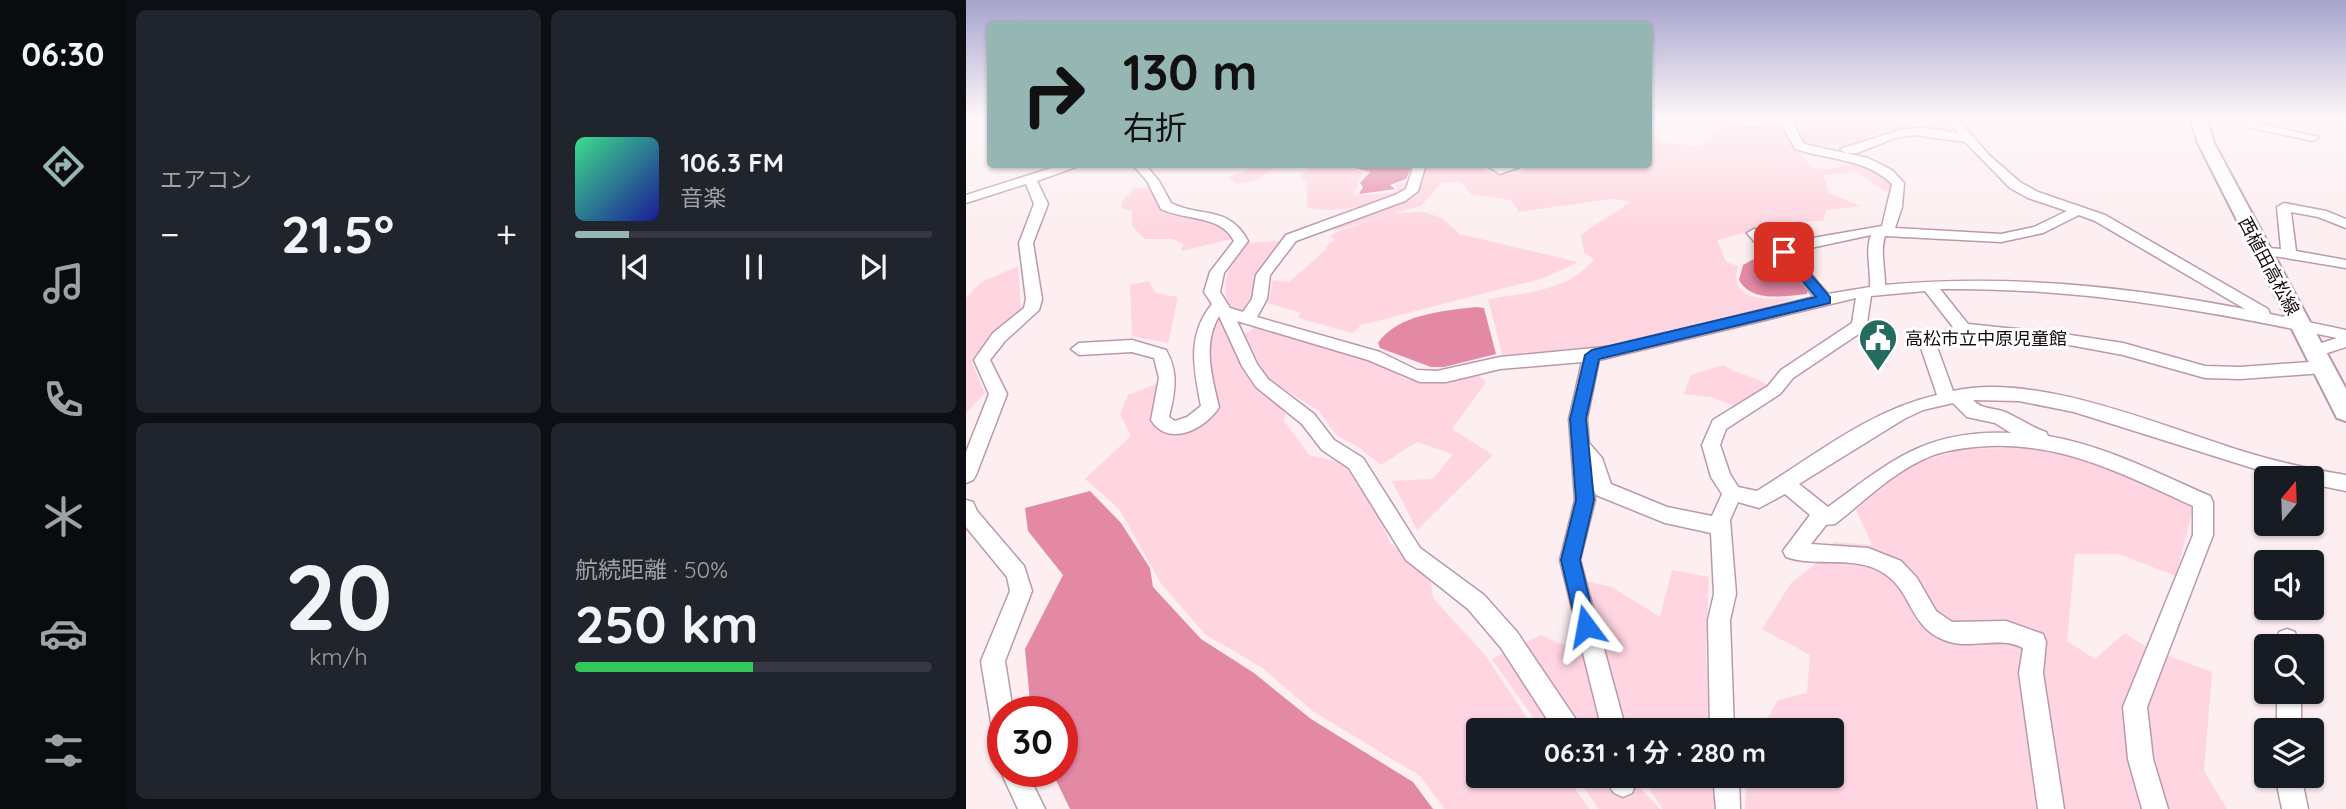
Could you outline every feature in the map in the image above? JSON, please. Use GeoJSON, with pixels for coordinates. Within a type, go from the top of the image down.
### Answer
{"type":"FeatureCollection","features":[{"type":"Feature","properties":{"kind":"main road","name":"西植田高松線"},"geometry":{"type":"LineString","coordinates":[[2212,155],[2346,412]]}},
{"type":"Feature","properties":{"kind":"street"},"geometry":{"type":"LineString","coordinates":[[1831,155],[1874,162],[1898,183],[1899,191],[1887,231]]}},
{"type":"Feature","properties":{"kind":"street"},"geometry":{"type":"LineString","coordinates":[[1983,155],[2015,185],[2126,232],[2272,318]]}},
{"type":"Feature","properties":{"kind":"street"},"geometry":{"type":"LineString","coordinates":[[966,199],[1065,168]]}},
{"type":"Feature","properties":{"kind":"street"},"geometry":{"type":"LineString","coordinates":[[1142,168],[1154,182],[1161,203],[1170,209],[1225,222],[1237,230],[1241,241],[1217,271],[1212,292],[1250,366],[1262,383],[1308,419],[1328,445],[1356,463],[1413,554],[1476,602],[1508,640],[1560,718]]}},
{"type":"Feature","properties":{"kind":"street"},"geometry":{"type":"LineString","coordinates":[[1246,319],[1257,309],[1264,287],[1263,275],[1291,238],[1400,198],[1412,191],[1419,168]]}},
{"type":"Feature","properties":{"kind":"street"},"geometry":{"type":"LineString","coordinates":[[966,475],[998,394],[982,360],[999,337],[1031,310],[1034,299],[1026,243],[1041,204],[1030,179]]}},
{"type":"Feature","properties":{"kind":"street"},"geometry":{"type":"LineString","coordinates":[[2289,254],[2284,207],[2321,214],[2346,224]]}},
{"type":"Feature","properties":{"kind":"street"},"geometry":{"type":"LineString","coordinates":[[1825,300],[1784,252],[1790,246],[1875,230],[2001,238],[2038,230],[2078,211]]}},
{"type":"Feature","properties":{"kind":"street"},"geometry":{"type":"LineString","coordinates":[[1887,231],[1879,233],[1875,241],[1871,291],[1860,325],[1787,374],[1774,390],[1737,411],[1719,425],[1711,445],[1721,477],[1732,493],[1759,500],[1879,425],[1921,404],[1952,398],[2014,395],[2075,404],[2245,460],[2346,484]]}},
{"type":"Feature","properties":{"kind":"street"},"geometry":{"type":"LineString","coordinates":[[1754,233],[1770,251],[1790,261]]}},
{"type":"Feature","properties":{"kind":"street"},"geometry":{"type":"LineString","coordinates":[[2261,250],[2346,264]]}},
{"type":"Feature","properties":{"kind":"street"},"geometry":{"type":"LineString","coordinates":[[1223,309],[1246,319],[1378,357],[1425,378],[1456,375],[1498,363],[1592,355],[1776,309],[1871,291],[1929,286],[2096,289],[2272,318],[2346,335]]}},
{"type":"Feature","properties":{"kind":"street"},"geometry":{"type":"LineString","coordinates":[[1929,286],[1963,330]]}},
{"type":"Feature","properties":{"kind":"street"},"geometry":{"type":"LineString","coordinates":[[1079,349],[1132,346],[1160,354],[1167,365],[1168,381],[1160,420],[1172,428],[1190,425],[1201,419],[1210,407],[1199,346],[1204,326],[1223,309]]}},
{"type":"Feature","properties":{"kind":"street"},"geometry":{"type":"LineString","coordinates":[[2155,809],[2141,767],[2135,731],[2135,707],[2203,535],[2203,502],[2094,454],[2027,434],[2000,417],[1973,412],[1952,398],[1928,345],[1963,330],[2064,339],[2123,349],[2206,372],[2240,373],[2319,359],[2346,341]]}},
{"type":"Feature","properties":{"kind":"street"},"geometry":{"type":"LineString","coordinates":[[1592,355],[1578,419],[1585,500],[1570,560],[1611,718]]}},
{"type":"Feature","properties":{"kind":"street"},"geometry":{"type":"LineString","coordinates":[[1786,484],[1828,518],[1907,460],[1946,443],[1990,440],[2061,445]]}},
{"type":"Feature","properties":{"kind":"street"},"geometry":{"type":"LineString","coordinates":[[1580,445],[1595,463],[1603,489],[1665,515],[1720,526]]}},
{"type":"Feature","properties":{"kind":"street"},"geometry":{"type":"LineString","coordinates":[[1722,718],[1719,620],[1725,594],[1720,526],[1732,493]]}},
{"type":"Feature","properties":{"kind":"street"},"geometry":{"type":"LineString","coordinates":[[966,508],[968,515],[1017,573],[1021,591],[993,661],[999,696]]}},
{"type":"Feature","properties":{"kind":"street"},"geometry":{"type":"LineString","coordinates":[[1823,514],[1793,551],[1865,556],[1883,562],[1901,574],[1923,615],[1941,628],[1962,637],[2013,632],[2035,642],[2031,673],[2051,809]]}},
{"type":"Feature","properties":{"kind":"street"},"geometry":{"type":"LineString","coordinates":[[1021,787],[1032,809]]}},
{"type":"Feature","properties":{"kind":"street"},"geometry":{"type":"LineString","coordinates":[[1727,788],[1728,807]]}},
{"type":"Feature","properties":{"kind":"street"},"geometry":{"type":"LineString","coordinates":[[2291,788],[2295,809]]}},
{"type":"Feature","properties":{"kind":"shaded area"},"geometry":{"type":"Polygon","coordinates":[[[1652,155],[1801,155],[1812,168],[1831,169],[1857,162],[1890,177],[1895,190],[1884,191],[1857,172],[1823,175],[1829,193],[1860,206],[1826,210],[1823,221],[1785,222],[1717,240],[1726,262],[1738,266],[1736,278],[1745,293],[1753,297],[1795,298],[1746,314],[1598,347],[1503,357],[1488,299],[1546,289],[1584,270],[1594,259],[1584,252],[1581,236],[1630,201],[1610,199],[1519,212],[1511,200],[1471,194],[1461,182],[1441,183],[1421,206],[1393,213],[1423,212],[1442,218],[1459,234],[1578,262],[1544,278],[1361,325],[1353,333],[1298,318],[1301,313],[1268,303],[1273,280],[1289,282],[1328,248],[1325,247],[1335,239],[1330,237],[1336,232],[1392,213],[1334,231],[1337,225],[1418,193],[1425,168],[1481,168],[1493,174],[1519,174],[1526,168],[1652,168],[1652,155]]]}},
{"type":"Feature","properties":{"kind":"shaded area"},"geometry":{"type":"Polygon","coordinates":[[[1272,168],[1253,181],[1236,184],[1229,177],[1250,169],[1272,168]]]}},
{"type":"Feature","properties":{"kind":"shaded area"},"geometry":{"type":"Polygon","coordinates":[[[1309,168],[1350,168],[1362,172],[1354,195],[1393,193],[1398,188],[1395,184],[1410,181],[1405,192],[1381,201],[1332,210],[1307,207],[1307,183],[1301,176],[1309,168]]]}},
{"type":"Feature","properties":{"kind":"shaded area"},"geometry":{"type":"Polygon","coordinates":[[[1355,168],[1411,168],[1406,179],[1390,185],[1395,189],[1359,194],[1363,187],[1360,183],[1370,172],[1355,168]]]}},
{"type":"Feature","properties":{"kind":"shaded area"},"geometry":{"type":"Polygon","coordinates":[[[1150,187],[1156,202],[1163,209],[1233,230],[1232,239],[1181,251],[1183,244],[1173,239],[1145,239],[1132,226],[1132,211],[1122,208],[1121,203],[1134,188],[1150,187]]]}},
{"type":"Feature","properties":{"kind":"shaded area"},"geometry":{"type":"Polygon","coordinates":[[[1281,241],[1255,274],[1255,292],[1249,311],[1242,312],[1228,305],[1225,286],[1228,272],[1247,243],[1281,241]]]}},
{"type":"Feature","properties":{"kind":"shaded area"},"geometry":{"type":"Polygon","coordinates":[[[1765,253],[1785,266],[1808,290],[1807,294],[1779,297],[1760,295],[1745,287],[1739,280],[1743,265],[1765,253]]]}},
{"type":"Feature","properties":{"kind":"shaded area"},"geometry":{"type":"Polygon","coordinates":[[[1018,266],[1021,311],[994,335],[972,363],[985,393],[966,413],[966,298],[980,283],[1018,266]]]}},
{"type":"Feature","properties":{"kind":"shaded area"},"geometry":{"type":"Polygon","coordinates":[[[1149,281],[1155,293],[1178,297],[1168,343],[1132,336],[1130,285],[1149,281]]]}},
{"type":"Feature","properties":{"kind":"shaded area"},"geometry":{"type":"Polygon","coordinates":[[[1476,307],[1484,308],[1496,354],[1444,367],[1431,367],[1380,348],[1378,343],[1387,333],[1409,320],[1476,307]]]}},
{"type":"Feature","properties":{"kind":"shaded area"},"geometry":{"type":"Polygon","coordinates":[[[1218,314],[1257,388],[1286,409],[1284,421],[1309,455],[1343,463],[1378,513],[1390,543],[1430,576],[1433,598],[1485,655],[1527,718],[1466,718],[1466,788],[1575,788],[1589,809],[1445,809],[1420,776],[1314,712],[1261,667],[1206,635],[1162,585],[1119,509],[1085,479],[1131,436],[1120,414],[1128,395],[1159,383],[1153,416],[1164,432],[1181,431],[1195,426],[1219,407],[1205,346],[1218,314]]]}},
{"type":"Feature","properties":{"kind":"shaded area"},"geometry":{"type":"Polygon","coordinates":[[[1256,326],[1373,360],[1405,379],[1434,382],[1479,375],[1486,382],[1452,429],[1493,455],[1417,530],[1392,481],[1433,479],[1453,454],[1417,442],[1381,465],[1360,448],[1336,435],[1319,411],[1269,380],[1244,336],[1256,326]]]}},
{"type":"Feature","properties":{"kind":"shaded area"},"geometry":{"type":"Polygon","coordinates":[[[1723,365],[1768,385],[1734,406],[1712,397],[1684,394],[1691,375],[1723,365]]]}},
{"type":"Feature","properties":{"kind":"shaded area"},"geometry":{"type":"Polygon","coordinates":[[[2012,448],[2070,452],[2194,504],[2176,576],[2119,554],[2075,554],[2067,641],[2095,659],[2125,633],[2147,648],[2212,672],[2204,771],[2227,809],[1745,809],[1746,788],[1844,788],[1844,718],[1767,718],[1778,700],[1807,693],[1810,655],[1762,629],[1791,583],[1818,562],[1834,542],[1872,545],[1856,510],[1911,465],[1962,449],[2012,448]]]}},
{"type":"Feature","properties":{"kind":"shaded area"},"geometry":{"type":"Polygon","coordinates":[[[1090,491],[1121,523],[1150,568],[1153,587],[1201,639],[1254,673],[1311,719],[1413,782],[1433,809],[1070,809],[1059,787],[1078,787],[1078,696],[1029,696],[1025,649],[1063,575],[1028,531],[1025,508],[1090,491]]]}},
{"type":"Feature","properties":{"kind":"shaded area"},"geometry":{"type":"Polygon","coordinates":[[[1672,570],[1709,577],[1706,655],[1709,718],[1619,718],[1586,581],[1612,587],[1660,617],[1672,570]]]}},
{"type":"Feature","properties":{"kind":"shaded area"},"geometry":{"type":"Polygon","coordinates":[[[1541,635],[1563,645],[1581,646],[1603,718],[1534,718],[1492,659],[1541,635]]]}},
{"type":"Feature","properties":{"kind":"shaded area"},"geometry":{"type":"Polygon","coordinates":[[[1584,788],[1640,788],[1660,809],[1599,809],[1584,788]]]}},
{"type":"Feature","properties":{"kind":"shaded area"},"geometry":{"type":"Polygon","coordinates":[[[1649,788],[1714,788],[1715,809],[1663,809],[1649,788]]]}},
{"type":"Feature","properties":{"kind":"place","name":"高松市立中原児童館"},"geometry":{"type":"Point","coordinates":[1878,372]}},
{"type":"Feature","properties":{"kind":"route"},"geometry":{"type":"LineString","coordinates":[[1586,626],[1570,560],[1585,500],[1578,419],[1592,355],[1676,337],[1776,309],[1825,300],[1784,252]]}}]}
